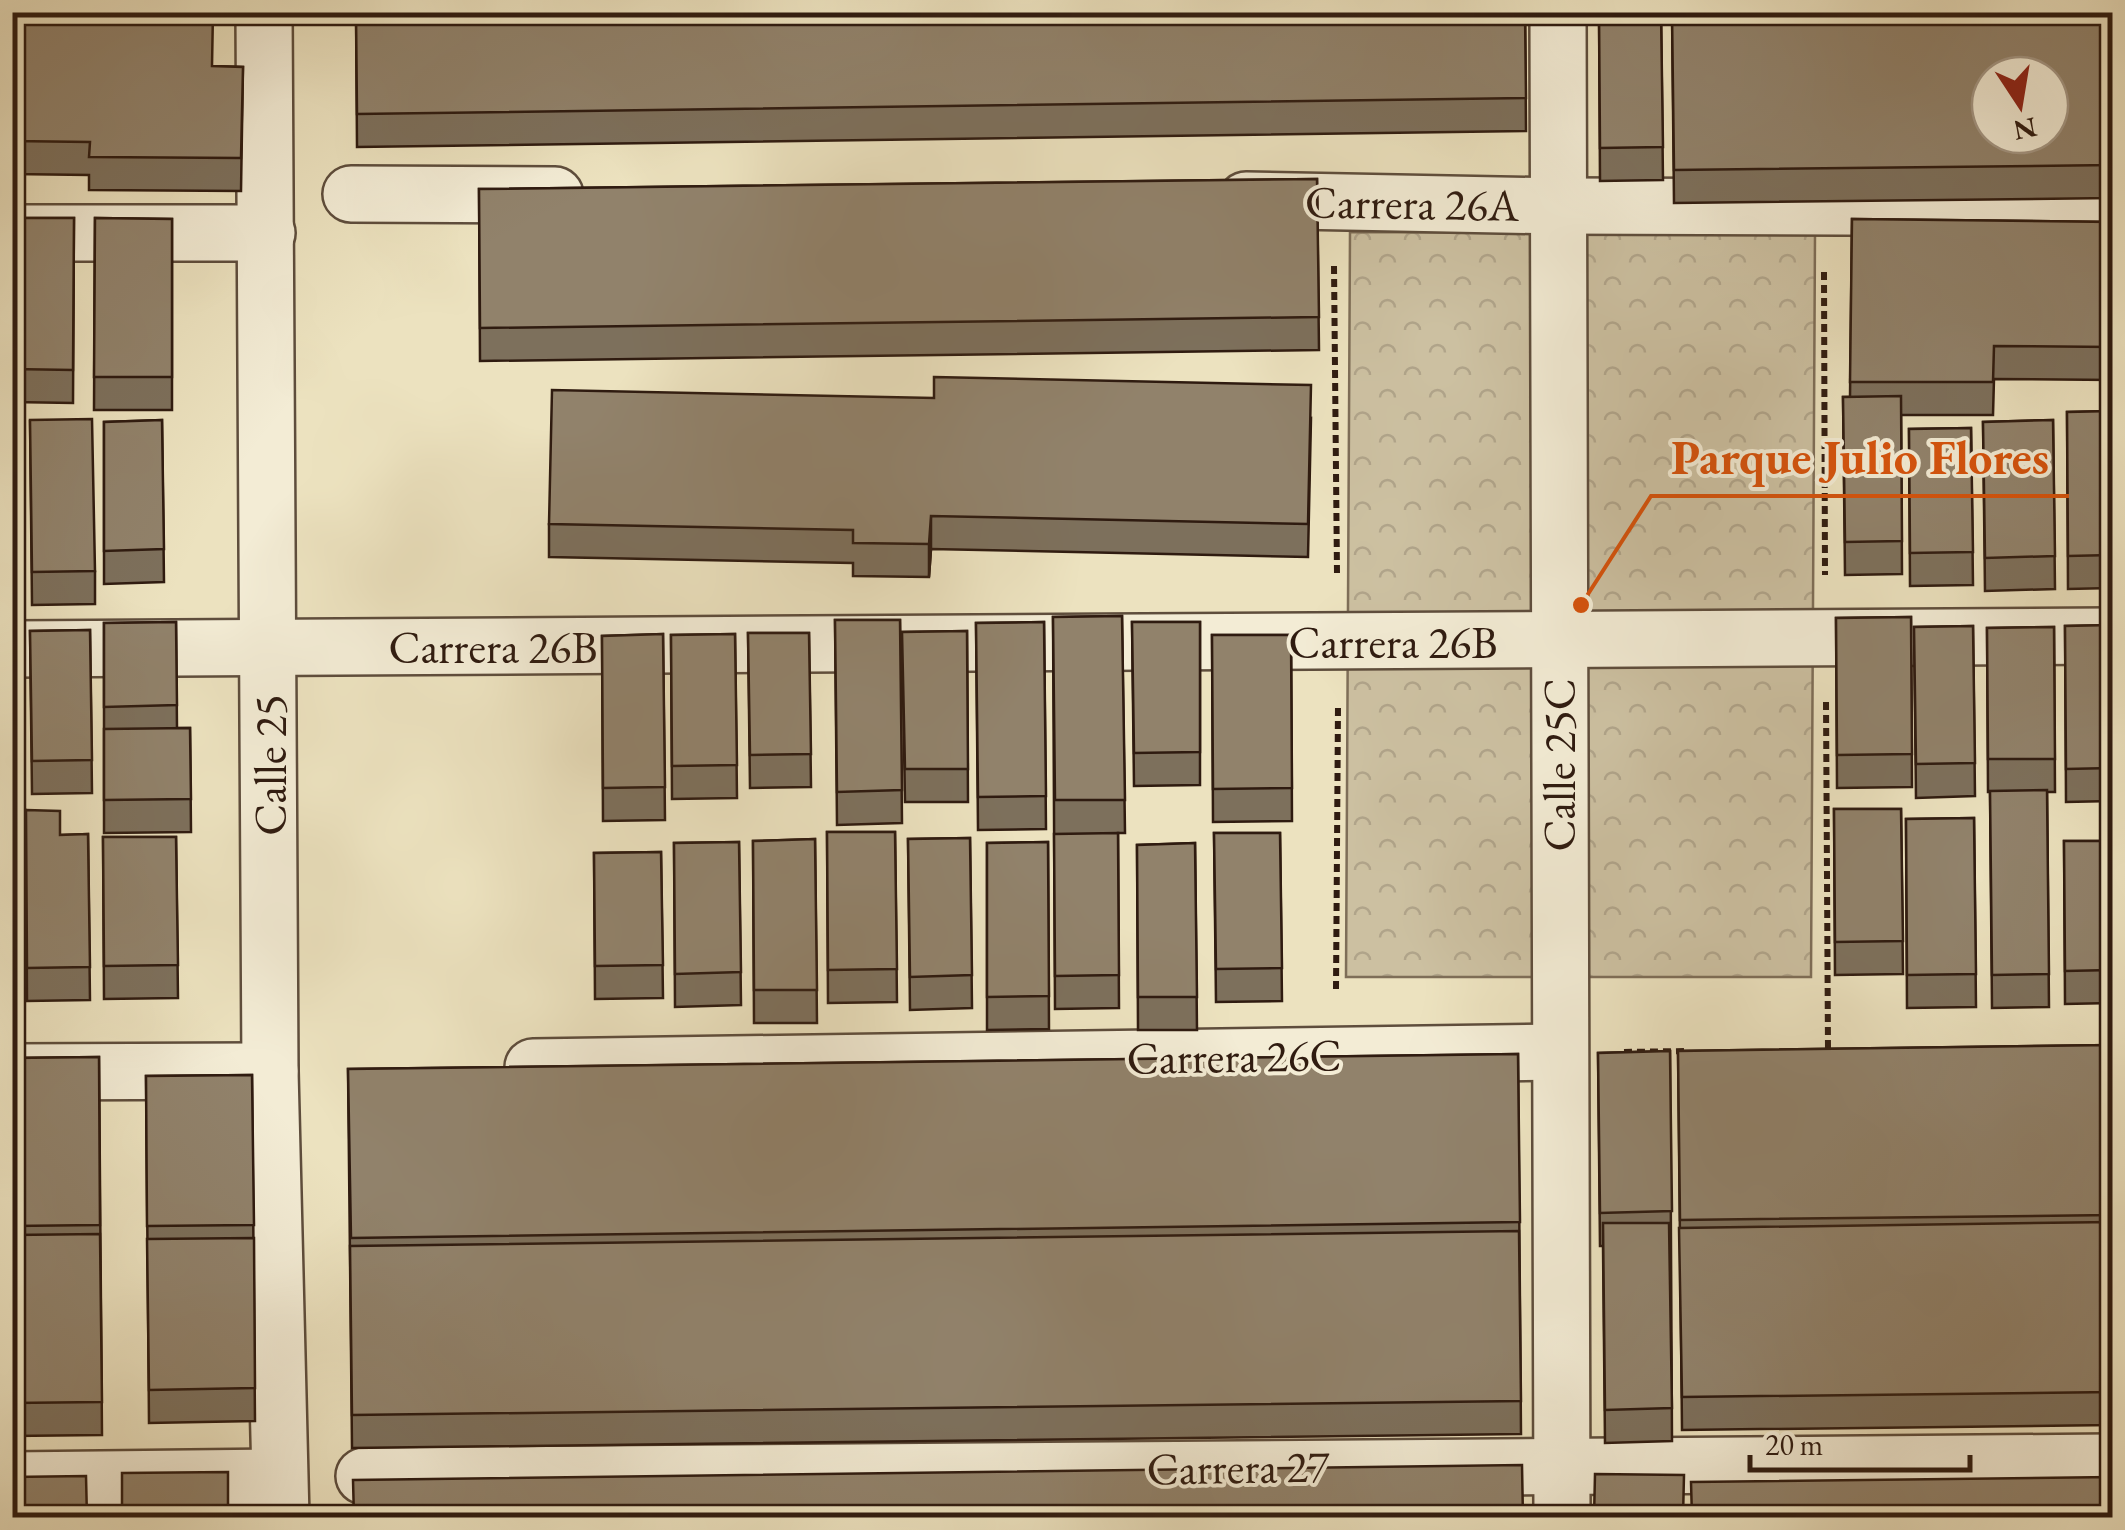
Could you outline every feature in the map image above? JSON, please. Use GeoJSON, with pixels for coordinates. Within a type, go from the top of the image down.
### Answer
{"type":"FeatureCollection","features":[{"type":"Feature","properties":{"kind":"street","name":"Calle 25"},"geometry":{"type":"LineString","coordinates":[[264,12],[270,1070],[280,1497]]}},
{"type":"Feature","properties":{"kind":"street","name":"Calle 25C"},"geometry":{"type":"LineString","coordinates":[[1558,12],[1562,1518]]}},
{"type":"Feature","properties":{"kind":"street"},"geometry":{"type":"LineString","coordinates":[[351,194],[606,196]]}},
{"type":"Feature","properties":{"kind":"street","name":"Carrera 26A"},"geometry":{"type":"LineString","coordinates":[[1196,200],[2112,208]]}},
{"type":"Feature","properties":{"kind":"street"},"geometry":{"type":"LineString","coordinates":[[12,233],[268,232]]}},
{"type":"Feature","properties":{"kind":"street","name":"Carrera 26B"},"geometry":{"type":"LineString","coordinates":[[12,649],[2112,636]]}},
{"type":"Feature","properties":{"kind":"street","name":"Carrera 26C"},"geometry":{"type":"LineString","coordinates":[[474,1068],[1560,1052]]}},
{"type":"Feature","properties":{"kind":"street"},"geometry":{"type":"LineString","coordinates":[[12,1072],[270,1070]]}},
{"type":"Feature","properties":{"kind":"street","name":"Carrera 27"},"geometry":{"type":"LineString","coordinates":[[364,1476],[2112,1462]]}},
{"type":"Feature","properties":{"kind":"street"},"geometry":{"type":"LineString","coordinates":[[12,1480],[280,1497]]}},
{"type":"Feature","properties":{"kind":"path"},"geometry":{"type":"LineString","coordinates":[[1809,1051],[1847,1051]]}},
{"type":"Feature","properties":{"kind":"path"},"geometry":{"type":"LineString","coordinates":[[1560,1052],[1694,1052]]}},
{"type":"Feature","properties":{"kind":"green space"},"geometry":{"type":"Polygon","coordinates":[[[1350,232],[1815,234],[1811,977],[1346,977],[1350,232]]]}},
{"type":"Feature","properties":{"kind":"building"},"geometry":{"type":"Polygon","coordinates":[[[12,12],[213,12],[212,66],[243,67],[241,158],[89,157],[90,142],[12,141],[12,12]]]}},
{"type":"Feature","properties":{"kind":"building"},"geometry":{"type":"Polygon","coordinates":[[[356,12],[1525,12],[1526,98],[357,114],[356,12]]]}},
{"type":"Feature","properties":{"kind":"building"},"geometry":{"type":"Polygon","coordinates":[[[1599,12],[1661,12],[1663,147],[1600,148],[1599,12]]]}},
{"type":"Feature","properties":{"kind":"building"},"geometry":{"type":"Polygon","coordinates":[[[1672,12],[2112,12],[2112,165],[1674,170],[1672,12]]]}},
{"type":"Feature","properties":{"kind":"building"},"geometry":{"type":"Polygon","coordinates":[[[1317,179],[1319,317],[480,328],[479,189],[1317,179]]]}},
{"type":"Feature","properties":{"kind":"building"},"geometry":{"type":"Polygon","coordinates":[[[12,218],[74,218],[73,370],[12,369],[12,218]]]}},
{"type":"Feature","properties":{"kind":"building"},"geometry":{"type":"Polygon","coordinates":[[[95,218],[172,219],[172,377],[94,377],[95,218]]]}},
{"type":"Feature","properties":{"kind":"building"},"geometry":{"type":"Polygon","coordinates":[[[1852,219],[2112,222],[2112,347],[1994,346],[1993,382],[1850,382],[1852,219]]]}},
{"type":"Feature","properties":{"kind":"building"},"geometry":{"type":"Polygon","coordinates":[[[934,377],[1311,385],[1308,524],[931,516],[929,544],[853,543],[853,530],[549,524],[552,390],[934,398],[934,377]]]}},
{"type":"Feature","properties":{"kind":"building"},"geometry":{"type":"Polygon","coordinates":[[[1901,396],[1902,541],[1845,542],[1843,397],[1901,396]]]}},
{"type":"Feature","properties":{"kind":"building"},"geometry":{"type":"Polygon","coordinates":[[[2112,411],[2112,555],[2068,556],[2067,412],[2112,411]]]}},
{"type":"Feature","properties":{"kind":"building"},"geometry":{"type":"Polygon","coordinates":[[[92,419],[95,571],[32,572],[30,420],[92,419]]]}},
{"type":"Feature","properties":{"kind":"building"},"geometry":{"type":"Polygon","coordinates":[[[162,420],[164,549],[104,551],[104,422],[162,420]]]}},
{"type":"Feature","properties":{"kind":"building"},"geometry":{"type":"Polygon","coordinates":[[[2053,420],[2055,556],[1985,558],[1983,422],[2053,420]]]}},
{"type":"Feature","properties":{"kind":"building"},"geometry":{"type":"Polygon","coordinates":[[[1971,428],[1973,552],[1910,553],[1909,429],[1971,428]]]}},
{"type":"Feature","properties":{"kind":"building"},"geometry":{"type":"Polygon","coordinates":[[[14,437],[16,574],[12,574],[14,437]]]}},
{"type":"Feature","properties":{"kind":"building"},"geometry":{"type":"Polygon","coordinates":[[[1122,616],[1125,800],[1055,800],[1053,617],[1122,616]]]}},
{"type":"Feature","properties":{"kind":"building"},"geometry":{"type":"Polygon","coordinates":[[[1911,617],[1912,754],[1837,755],[1836,618],[1911,617]]]}},
{"type":"Feature","properties":{"kind":"building"},"geometry":{"type":"Polygon","coordinates":[[[835,620],[900,620],[902,790],[837,792],[835,620]]]}},
{"type":"Feature","properties":{"kind":"building"},"geometry":{"type":"Polygon","coordinates":[[[176,622],[177,705],[104,707],[104,623],[176,622]]]}},
{"type":"Feature","properties":{"kind":"building"},"geometry":{"type":"Polygon","coordinates":[[[1044,622],[1046,796],[978,797],[976,623],[1044,622]]]}},
{"type":"Feature","properties":{"kind":"building"},"geometry":{"type":"Polygon","coordinates":[[[1132,622],[1200,622],[1200,752],[1134,753],[1132,622]]]}},
{"type":"Feature","properties":{"kind":"building"},"geometry":{"type":"Polygon","coordinates":[[[2112,625],[2112,768],[2066,769],[2065,626],[2112,625]]]}},
{"type":"Feature","properties":{"kind":"building"},"geometry":{"type":"Polygon","coordinates":[[[1973,626],[1975,763],[1916,764],[1914,627],[1973,626]]]}},
{"type":"Feature","properties":{"kind":"building"},"geometry":{"type":"Polygon","coordinates":[[[2054,627],[2055,759],[1988,759],[1987,628],[2054,627]]]}},
{"type":"Feature","properties":{"kind":"building"},"geometry":{"type":"Polygon","coordinates":[[[90,630],[92,760],[32,761],[30,631],[90,630]]]}},
{"type":"Feature","properties":{"kind":"building"},"geometry":{"type":"Polygon","coordinates":[[[967,631],[968,769],[905,769],[902,632],[967,631]]]}},
{"type":"Feature","properties":{"kind":"building"},"geometry":{"type":"Polygon","coordinates":[[[748,633],[809,633],[811,754],[750,755],[748,633]]]}},
{"type":"Feature","properties":{"kind":"building"},"geometry":{"type":"Polygon","coordinates":[[[663,634],[665,787],[603,788],[602,636],[663,634]]]}},
{"type":"Feature","properties":{"kind":"building"},"geometry":{"type":"Polygon","coordinates":[[[735,634],[737,765],[672,766],[671,635],[735,634]]]}},
{"type":"Feature","properties":{"kind":"building"},"geometry":{"type":"Polygon","coordinates":[[[1212,635],[1291,635],[1292,788],[1213,789],[1212,635]]]}},
{"type":"Feature","properties":{"kind":"building"},"geometry":{"type":"Polygon","coordinates":[[[12,639],[14,757],[12,757],[12,639]]]}},
{"type":"Feature","properties":{"kind":"building"},"geometry":{"type":"Polygon","coordinates":[[[190,728],[191,799],[104,800],[104,729],[190,728]]]}},
{"type":"Feature","properties":{"kind":"building"},"geometry":{"type":"Polygon","coordinates":[[[2047,790],[2049,974],[1992,975],[1990,791],[2047,790]]]}},
{"type":"Feature","properties":{"kind":"building"},"geometry":{"type":"Polygon","coordinates":[[[1834,809],[1901,809],[1903,941],[1835,942],[1834,809]]]}},
{"type":"Feature","properties":{"kind":"building"},"geometry":{"type":"Polygon","coordinates":[[[26,810],[60,811],[60,835],[88,834],[90,967],[27,968],[26,810]]]}},
{"type":"Feature","properties":{"kind":"building"},"geometry":{"type":"Polygon","coordinates":[[[1974,818],[1976,974],[1907,975],[1906,819],[1974,818]]]}},
{"type":"Feature","properties":{"kind":"building"},"geometry":{"type":"Polygon","coordinates":[[[12,831],[22,831],[23,992],[12,992],[12,831]]]}},
{"type":"Feature","properties":{"kind":"building"},"geometry":{"type":"Polygon","coordinates":[[[827,832],[895,832],[897,969],[828,970],[827,832]]]}},
{"type":"Feature","properties":{"kind":"building"},"geometry":{"type":"Polygon","coordinates":[[[1118,833],[1119,975],[1055,976],[1054,834],[1118,833]]]}},
{"type":"Feature","properties":{"kind":"building"},"geometry":{"type":"Polygon","coordinates":[[[1214,833],[1280,833],[1282,968],[1216,969],[1214,833]]]}},
{"type":"Feature","properties":{"kind":"building"},"geometry":{"type":"Polygon","coordinates":[[[103,837],[176,837],[178,965],[104,966],[103,837]]]}},
{"type":"Feature","properties":{"kind":"building"},"geometry":{"type":"Polygon","coordinates":[[[970,838],[972,975],[910,977],[908,839],[970,838]]]}},
{"type":"Feature","properties":{"kind":"building"},"geometry":{"type":"Polygon","coordinates":[[[815,839],[817,990],[754,990],[753,841],[815,839]]]}},
{"type":"Feature","properties":{"kind":"building"},"geometry":{"type":"Polygon","coordinates":[[[2064,841],[2112,841],[2112,970],[2065,971],[2064,841]]]}},
{"type":"Feature","properties":{"kind":"building"},"geometry":{"type":"Polygon","coordinates":[[[739,842],[741,972],[675,974],[674,843],[739,842]]]}},
{"type":"Feature","properties":{"kind":"building"},"geometry":{"type":"Polygon","coordinates":[[[1048,842],[1049,996],[987,997],[987,843],[1048,842]]]}},
{"type":"Feature","properties":{"kind":"building"},"geometry":{"type":"Polygon","coordinates":[[[1195,843],[1197,997],[1138,997],[1137,845],[1195,843]]]}},
{"type":"Feature","properties":{"kind":"building"},"geometry":{"type":"Polygon","coordinates":[[[661,852],[663,965],[595,966],[594,853],[661,852]]]}},
{"type":"Feature","properties":{"kind":"building"},"geometry":{"type":"Polygon","coordinates":[[[2112,1045],[2112,1215],[1680,1220],[1678,1051],[2112,1045]]]}},
{"type":"Feature","properties":{"kind":"building"},"geometry":{"type":"Polygon","coordinates":[[[1670,1051],[1672,1211],[1600,1213],[1598,1053],[1670,1051]]]}},
{"type":"Feature","properties":{"kind":"building"},"geometry":{"type":"Polygon","coordinates":[[[1518,1054],[1520,1222],[351,1238],[348,1069],[1518,1054]]]}},
{"type":"Feature","properties":{"kind":"building"},"geometry":{"type":"Polygon","coordinates":[[[99,1057],[100,1225],[12,1226],[12,1058],[99,1057]]]}},
{"type":"Feature","properties":{"kind":"building"},"geometry":{"type":"Polygon","coordinates":[[[252,1075],[254,1225],[147,1226],[146,1076],[252,1075]]]}},
{"type":"Feature","properties":{"kind":"building"},"geometry":{"type":"Polygon","coordinates":[[[2112,1222],[2112,1392],[1682,1397],[1679,1228],[2112,1222]]]}},
{"type":"Feature","properties":{"kind":"building"},"geometry":{"type":"Polygon","coordinates":[[[1603,1223],[1669,1223],[1672,1408],[1605,1410],[1603,1223]]]}},
{"type":"Feature","properties":{"kind":"building"},"geometry":{"type":"Polygon","coordinates":[[[1519,1231],[1521,1401],[352,1415],[350,1246],[1519,1231]]]}},
{"type":"Feature","properties":{"kind":"building"},"geometry":{"type":"Polygon","coordinates":[[[100,1234],[102,1402],[12,1403],[12,1235],[100,1234]]]}},
{"type":"Feature","properties":{"kind":"building"},"geometry":{"type":"Polygon","coordinates":[[[254,1238],[255,1388],[149,1390],[147,1239],[254,1238]]]}},
{"type":"Feature","properties":{"kind":"building"},"geometry":{"type":"Polygon","coordinates":[[[1522,1465],[1523,1518],[354,1518],[353,1480],[1522,1465]]]}},
{"type":"Feature","properties":{"kind":"building"},"geometry":{"type":"Polygon","coordinates":[[[228,1472],[228,1518],[122,1518],[122,1473],[228,1472]]]}},
{"type":"Feature","properties":{"kind":"building"},"geometry":{"type":"Polygon","coordinates":[[[1595,1474],[1684,1475],[1683,1518],[1594,1518],[1595,1474]]]}},
{"type":"Feature","properties":{"kind":"building"},"geometry":{"type":"Polygon","coordinates":[[[86,1476],[87,1518],[12,1518],[12,1477],[86,1476]]]}},
{"type":"Feature","properties":{"kind":"building"},"geometry":{"type":"Polygon","coordinates":[[[2112,1477],[2112,1518],[1692,1518],[1691,1482],[2112,1477]]]}},
{"type":"Feature","properties":{"kind":"place","name":"Parque Julio Flores"},"geometry":{"type":"Point","coordinates":[1581,605]}}]}
